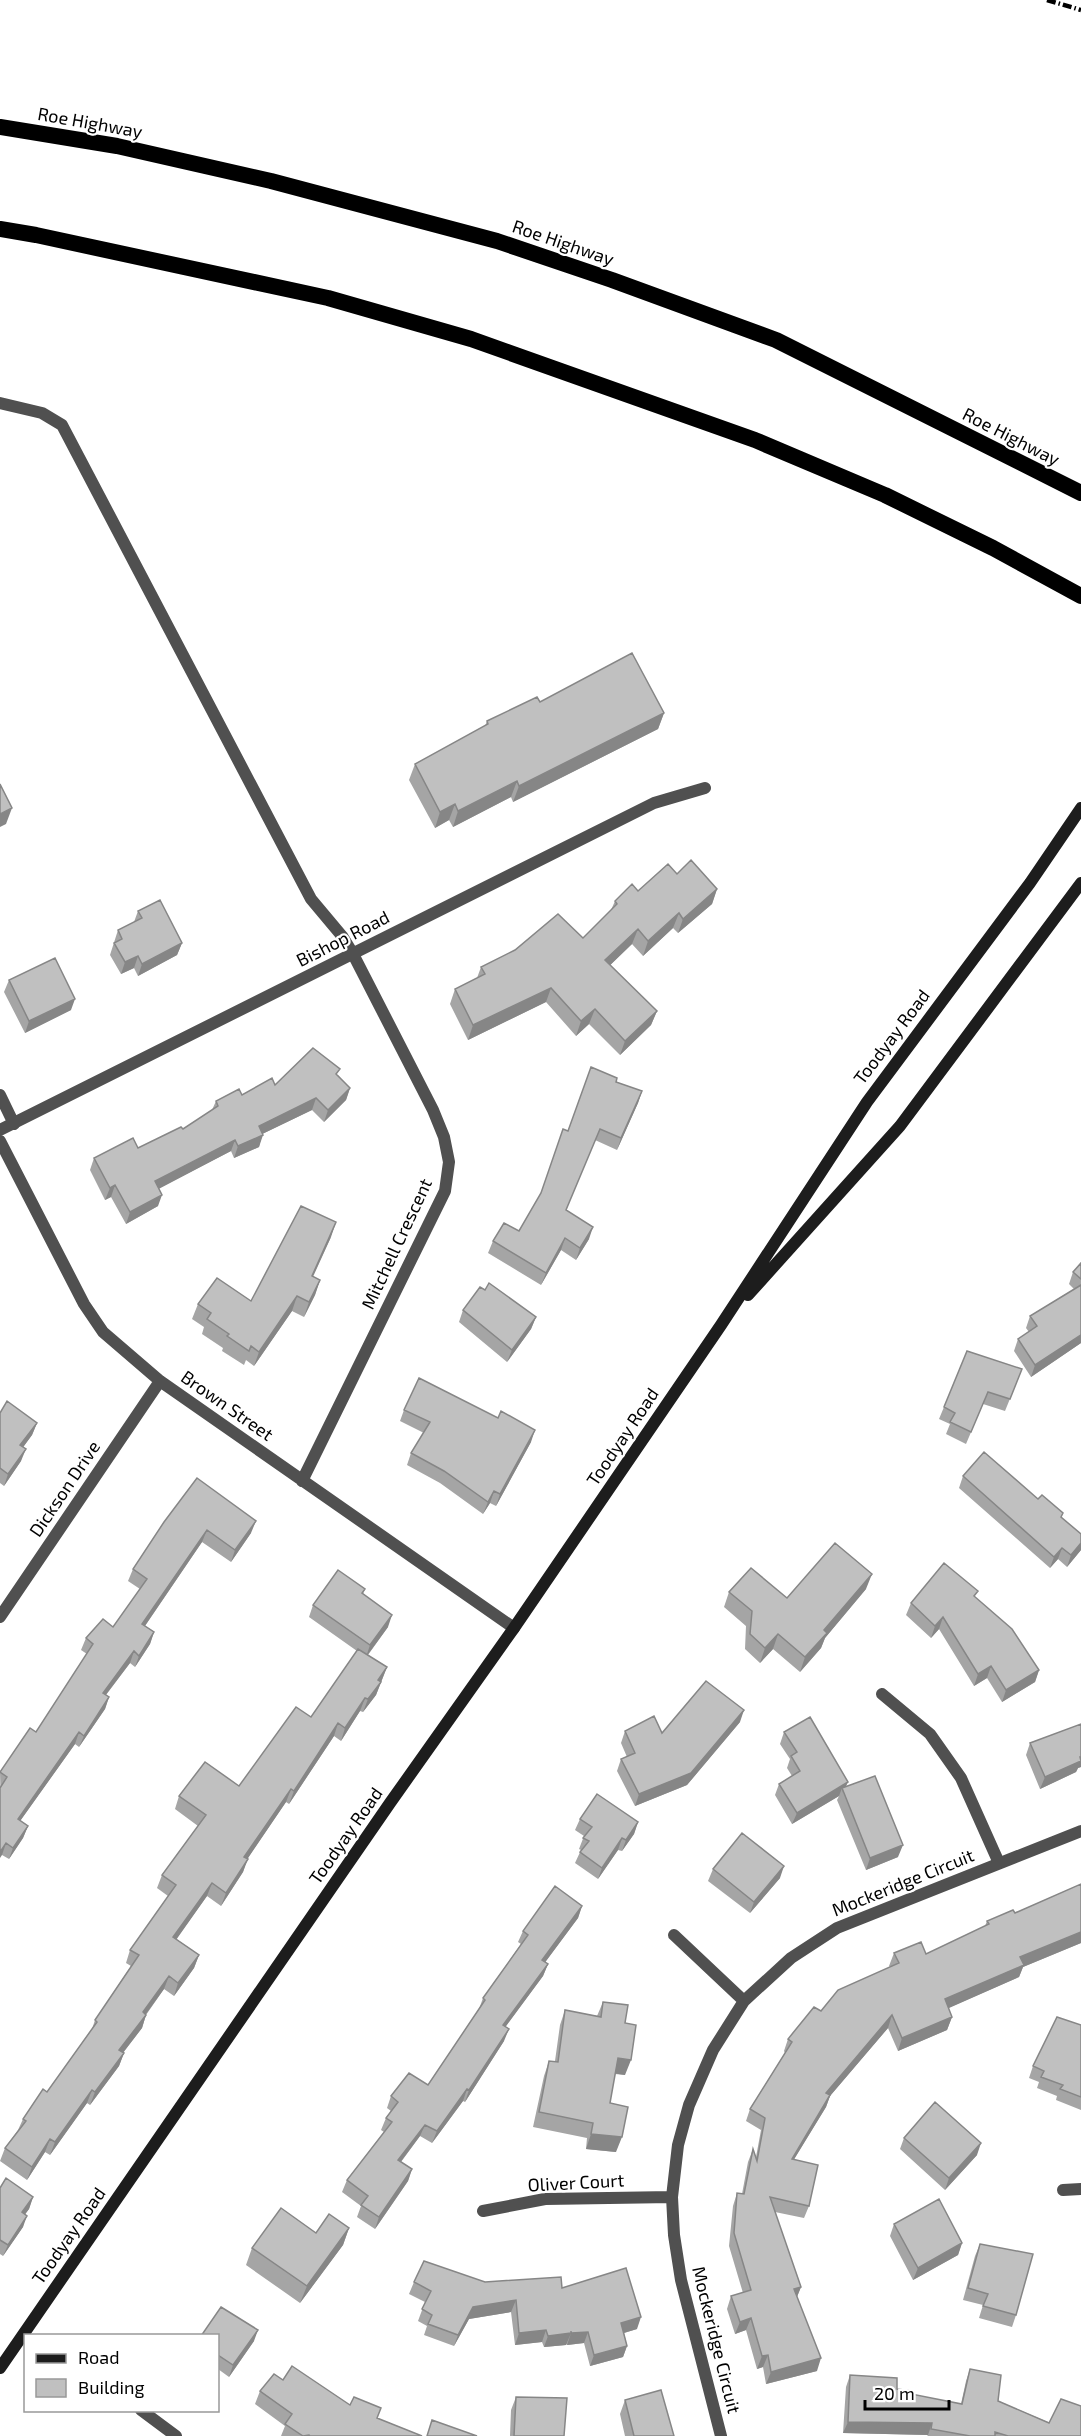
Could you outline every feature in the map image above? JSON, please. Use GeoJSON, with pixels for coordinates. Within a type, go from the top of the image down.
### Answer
{"type":"FeatureCollection","features":[{"type":"Feature","properties":{"kind":"highway","name":"Roe Highway"},"geometry":{"type":"LineString","coordinates":[[0,127],[117,146],[271,181],[497,241],[612,280],[776,340],[1081,494]]}},
{"type":"Feature","properties":{"kind":"highway"},"geometry":{"type":"LineString","coordinates":[[0,229],[328,298],[471,339],[766,445],[885,495],[993,548],[1080,597]]}},
{"type":"Feature","properties":{"kind":"main road","name":"Toodyay Road"},"geometry":{"type":"LineString","coordinates":[[32,2332],[383,1813],[514,1628],[721,1324],[867,1102],[1030,883],[1081,808]]}},
{"type":"Feature","properties":{"kind":"main road","name":"Toodyay Road"},"geometry":{"type":"LineString","coordinates":[[721,1324],[900,1126],[1081,883]]}},
{"type":"Feature","properties":{"kind":"main road","name":"Toodyay Road"},"geometry":{"type":"LineString","coordinates":[[0,2368],[24,2341]]}},
{"type":"Feature","properties":{"kind":"street","name":"Mitchell Crescent"},"geometry":{"type":"LineString","coordinates":[[0,404],[42,413],[62,425],[311,898],[342,936],[353,954],[433,1110],[444,1137],[449,1162],[445,1191],[302,1481]]}},
{"type":"Feature","properties":{"kind":"street","name":"Bishop Road"},"geometry":{"type":"LineString","coordinates":[[0,1130],[654,803],[705,788]]}},
{"type":"Feature","properties":{"kind":"street"},"geometry":{"type":"LineString","coordinates":[[0,1095],[14,1124]]}},
{"type":"Feature","properties":{"kind":"street","name":"Brown Street"},"geometry":{"type":"LineString","coordinates":[[0,1141],[84,1304],[103,1332],[160,1381],[514,1628]]}},
{"type":"Feature","properties":{"kind":"street","name":"Dickson Drive"},"geometry":{"type":"LineString","coordinates":[[0,1617],[160,1381]]}},
{"type":"Feature","properties":{"kind":"street"},"geometry":{"type":"LineString","coordinates":[[882,1694],[930,1734],[961,1778],[999,1863]]}},
{"type":"Feature","properties":{"kind":"street","name":"Mockeridge Circuit"},"geometry":{"type":"LineString","coordinates":[[721,2436],[681,2280],[674,2235],[672,2197],[678,2145],[689,2105],[713,2050],[744,2001],[791,1958],[837,1928],[1081,1831]]}},
{"type":"Feature","properties":{"kind":"street"},"geometry":{"type":"LineString","coordinates":[[674,1935],[744,2001]]}},
{"type":"Feature","properties":{"kind":"street"},"geometry":{"type":"LineString","coordinates":[[1063,2190],[1081,2189]]}},
{"type":"Feature","properties":{"kind":"street","name":"Oliver Court"},"geometry":{"type":"LineString","coordinates":[[483,2211],[545,2199],[672,2197]]}},
{"type":"Feature","properties":{"kind":"street"},"geometry":{"type":"LineString","coordinates":[[144,2412],[176,2436]]}},
{"type":"Feature","properties":{"kind":"building"},"geometry":{"type":"Polygon","coordinates":[[[632,653],[664,713],[519,786],[517,781],[458,811],[455,804],[440,812],[415,764],[488,724],[487,721],[537,697],[540,702],[632,653]]]}},
{"type":"Feature","properties":{"kind":"building"},"geometry":{"type":"Polygon","coordinates":[[[0,784],[12,808],[0,814],[0,784]]]}},
{"type":"Feature","properties":{"kind":"building"},"geometry":{"type":"Polygon","coordinates":[[[691,860],[717,889],[683,919],[679,913],[648,941],[638,929],[605,960],[657,1011],[625,1041],[595,1009],[581,1021],[551,988],[473,1025],[455,989],[485,974],[481,967],[515,950],[558,914],[583,938],[617,904],[615,901],[632,884],[638,891],[668,864],[677,874],[691,860]]]}},
{"type":"Feature","properties":{"kind":"building"},"geometry":{"type":"Polygon","coordinates":[[[160,900],[182,943],[142,964],[138,956],[125,962],[114,943],[122,939],[118,930],[142,918],[138,911],[160,900]]]}},
{"type":"Feature","properties":{"kind":"building"},"geometry":{"type":"Polygon","coordinates":[[[55,958],[75,999],[29,1021],[9,980],[55,958]]]}},
{"type":"Feature","properties":{"kind":"building"},"geometry":{"type":"Polygon","coordinates":[[[313,1048],[340,1069],[336,1074],[350,1088],[328,1110],[316,1098],[259,1126],[263,1135],[238,1146],[235,1140],[155,1181],[162,1195],[130,1212],[115,1185],[110,1188],[94,1158],[133,1138],[138,1148],[181,1127],[183,1129],[218,1106],[216,1101],[239,1089],[242,1095],[272,1078],[275,1085],[313,1048]]]}},
{"type":"Feature","properties":{"kind":"building"},"geometry":{"type":"Polygon","coordinates":[[[591,1067],[617,1078],[616,1082],[642,1091],[621,1138],[600,1129],[566,1210],[593,1227],[580,1248],[565,1238],[546,1273],[493,1241],[504,1223],[519,1231],[541,1193],[563,1129],[568,1131],[591,1067]]]}},
{"type":"Feature","properties":{"kind":"building"},"geometry":{"type":"Polygon","coordinates":[[[301,1206],[336,1222],[312,1276],[320,1280],[309,1302],[297,1296],[259,1352],[251,1346],[249,1351],[207,1319],[211,1313],[198,1304],[217,1278],[251,1301],[301,1206]]]}},
{"type":"Feature","properties":{"kind":"building"},"geometry":{"type":"Polygon","coordinates":[[[1081,1263],[1081,1279],[1073,1272],[1081,1263]]]}},
{"type":"Feature","properties":{"kind":"building"},"geometry":{"type":"Polygon","coordinates":[[[489,1283],[536,1317],[512,1350],[463,1310],[480,1287],[485,1290],[489,1283]]]}},
{"type":"Feature","properties":{"kind":"building"},"geometry":{"type":"Polygon","coordinates":[[[1081,1285],[1081,1335],[1035,1365],[1018,1339],[1037,1326],[1030,1316],[1081,1285]]]}},
{"type":"Feature","properties":{"kind":"building"},"geometry":{"type":"Polygon","coordinates":[[[967,1351],[1022,1369],[1010,1399],[988,1392],[971,1432],[950,1422],[955,1413],[944,1407],[967,1351]]]}},
{"type":"Feature","properties":{"kind":"building"},"geometry":{"type":"Polygon","coordinates":[[[419,1378],[498,1418],[501,1411],[535,1430],[500,1494],[494,1491],[488,1502],[444,1471],[411,1453],[430,1422],[404,1410],[419,1378]]]}},
{"type":"Feature","properties":{"kind":"building"},"geometry":{"type":"Polygon","coordinates":[[[7,1401],[37,1423],[20,1445],[26,1449],[8,1474],[0,1468],[0,1413],[7,1401]]]}},
{"type":"Feature","properties":{"kind":"building"},"geometry":{"type":"Polygon","coordinates":[[[984,1452],[1038,1499],[1042,1495],[1063,1513],[1061,1517],[1081,1534],[1081,1543],[1071,1555],[1062,1548],[1054,1557],[963,1476],[984,1452]]]}},
{"type":"Feature","properties":{"kind":"building"},"geometry":{"type":"Polygon","coordinates":[[[197,1478],[256,1521],[235,1550],[207,1530],[142,1624],[154,1632],[139,1656],[134,1651],[103,1693],[109,1697],[84,1736],[79,1732],[18,1819],[28,1826],[13,1848],[6,1843],[0,1852],[0,1788],[7,1777],[0,1772],[30,1728],[36,1732],[93,1644],[86,1638],[103,1619],[113,1627],[147,1579],[133,1569],[197,1478]]]}},
{"type":"Feature","properties":{"kind":"building"},"geometry":{"type":"Polygon","coordinates":[[[835,1543],[872,1574],[824,1630],[827,1633],[805,1657],[778,1634],[765,1648],[750,1634],[752,1611],[729,1592],[751,1568],[787,1598],[835,1543]]]}},
{"type":"Feature","properties":{"kind":"building"},"geometry":{"type":"Polygon","coordinates":[[[944,1563],[978,1591],[974,1596],[1012,1629],[1039,1670],[1006,1690],[991,1666],[978,1674],[943,1617],[935,1626],[911,1603],[944,1563]]]}},
{"type":"Feature","properties":{"kind":"building"},"geometry":{"type":"Polygon","coordinates":[[[338,1570],[365,1589],[362,1593],[392,1615],[370,1645],[313,1605],[338,1570]]]}},
{"type":"Feature","properties":{"kind":"building"},"geometry":{"type":"Polygon","coordinates":[[[358,1649],[387,1667],[378,1680],[381,1682],[368,1699],[365,1698],[345,1728],[338,1723],[294,1791],[291,1789],[244,1857],[248,1859],[226,1893],[212,1883],[173,1937],[199,1955],[178,1983],[169,1976],[143,2012],[146,2015],[119,2050],[124,2053],[95,2092],[92,2090],[55,2142],[50,2139],[32,2167],[5,2148],[26,2121],[23,2119],[43,2089],[47,2092],[97,2022],[95,2020],[139,1955],[130,1950],[176,1885],[162,1875],[206,1815],[179,1796],[205,1762],[239,1786],[296,1707],[311,1717],[358,1649]]]}},
{"type":"Feature","properties":{"kind":"building"},"geometry":{"type":"Polygon","coordinates":[[[706,1681],[744,1710],[691,1773],[639,1794],[621,1759],[635,1753],[625,1731],[654,1716],[662,1733],[706,1681]]]}},
{"type":"Feature","properties":{"kind":"building"},"geometry":{"type":"Polygon","coordinates":[[[810,1717],[848,1782],[797,1813],[779,1784],[800,1771],[791,1756],[797,1752],[784,1732],[810,1717]]]}},
{"type":"Feature","properties":{"kind":"building"},"geometry":{"type":"Polygon","coordinates":[[[1081,1724],[1081,1761],[1045,1777],[1030,1743],[1081,1724]]]}},
{"type":"Feature","properties":{"kind":"building"},"geometry":{"type":"Polygon","coordinates":[[[875,1776],[903,1845],[870,1858],[842,1788],[875,1776]]]}},
{"type":"Feature","properties":{"kind":"building"},"geometry":{"type":"Polygon","coordinates":[[[597,1794],[638,1822],[626,1840],[622,1838],[602,1868],[580,1852],[589,1841],[583,1838],[592,1827],[580,1819],[597,1794]]]}},
{"type":"Feature","properties":{"kind":"building"},"geometry":{"type":"Polygon","coordinates":[[[742,1833],[784,1866],[754,1902],[713,1869],[742,1833]]]}},
{"type":"Feature","properties":{"kind":"building"},"geometry":{"type":"Polygon","coordinates":[[[1081,1884],[1081,1932],[1020,1957],[1024,1965],[945,1999],[952,2017],[902,2038],[892,2015],[826,2093],[830,2095],[792,2159],[818,2165],[809,2206],[770,2197],[801,2287],[794,2289],[821,2358],[771,2372],[768,2355],[762,2356],[751,2318],[740,2322],[731,2296],[751,2290],[734,2233],[737,2193],[744,2194],[753,2149],[757,2161],[765,2118],[750,2109],[792,2042],[788,2039],[814,2007],[821,2011],[838,1990],[899,1963],[894,1953],[921,1942],[926,1954],[989,1924],[987,1921],[1013,1910],[1015,1913],[1081,1884]]]}},
{"type":"Feature","properties":{"kind":"building"},"geometry":{"type":"Polygon","coordinates":[[[555,1886],[582,1906],[542,1960],[548,1964],[503,2025],[509,2029],[469,2090],[467,2089],[437,2131],[425,2125],[398,2160],[412,2169],[379,2217],[361,2205],[368,2196],[347,2180],[392,2122],[386,2118],[398,2102],[391,2096],[409,2073],[428,2085],[485,2000],[483,1998],[528,1935],[523,1931],[555,1886]]]}},
{"type":"Feature","properties":{"kind":"building"},"geometry":{"type":"Polygon","coordinates":[[[603,2002],[628,2005],[625,2023],[636,2025],[631,2060],[618,2058],[610,2103],[628,2107],[622,2137],[591,2134],[593,2123],[539,2112],[549,2061],[558,2062],[565,2010],[601,2017],[603,2002]]]}},
{"type":"Feature","properties":{"kind":"building"},"geometry":{"type":"Polygon","coordinates":[[[1057,2017],[1081,2025],[1081,2097],[1060,2089],[1063,2085],[1041,2077],[1044,2071],[1033,2066],[1057,2017]]]}},
{"type":"Feature","properties":{"kind":"building"},"geometry":{"type":"Polygon","coordinates":[[[935,2102],[981,2143],[949,2178],[904,2138],[935,2102]]]}},
{"type":"Feature","properties":{"kind":"building"},"geometry":{"type":"Polygon","coordinates":[[[6,2178],[33,2197],[22,2212],[27,2216],[8,2245],[0,2240],[0,2188],[6,2178]]]}},
{"type":"Feature","properties":{"kind":"building"},"geometry":{"type":"Polygon","coordinates":[[[939,2199],[962,2243],[918,2268],[894,2224],[939,2199]]]}},
{"type":"Feature","properties":{"kind":"building"},"geometry":{"type":"Polygon","coordinates":[[[281,2208],[316,2233],[329,2214],[349,2228],[307,2286],[252,2248],[281,2208]]]}},
{"type":"Feature","properties":{"kind":"building"},"geometry":{"type":"Polygon","coordinates":[[[980,2244],[1033,2254],[1016,2315],[983,2306],[988,2294],[968,2288],[980,2244]]]}},
{"type":"Feature","properties":{"kind":"building"},"geometry":{"type":"Polygon","coordinates":[[[424,2261],[485,2282],[561,2277],[562,2288],[626,2268],[641,2317],[621,2323],[627,2346],[594,2355],[588,2332],[548,2336],[546,2330],[519,2333],[516,2300],[473,2307],[458,2335],[428,2324],[432,2315],[422,2309],[431,2291],[414,2282],[424,2261]]]}},
{"type":"Feature","properties":{"kind":"building"},"geometry":{"type":"Polygon","coordinates":[[[221,2307],[258,2330],[233,2365],[219,2356],[219,2334],[202,2334],[221,2307]]]}},
{"type":"Feature","properties":{"kind":"building"},"geometry":{"type":"Polygon","coordinates":[[[292,2366],[350,2405],[354,2397],[381,2408],[377,2418],[422,2436],[303,2436],[285,2424],[292,2414],[260,2391],[274,2374],[283,2380],[292,2366]]]}},
{"type":"Feature","properties":{"kind":"building"},"geometry":{"type":"Polygon","coordinates":[[[970,2369],[1001,2375],[998,2401],[1049,2423],[1061,2399],[1081,2406],[1081,2436],[1008,2436],[995,2432],[995,2436],[970,2436],[931,2429],[932,2423],[848,2422],[850,2375],[897,2378],[897,2389],[962,2404],[970,2369]]]}},
{"type":"Feature","properties":{"kind":"building"},"geometry":{"type":"Polygon","coordinates":[[[661,2390],[674,2436],[634,2436],[625,2400],[661,2390]]]}},
{"type":"Feature","properties":{"kind":"building"},"geometry":{"type":"Polygon","coordinates":[[[516,2397],[567,2398],[564,2436],[514,2436],[516,2397]]]}},
{"type":"Feature","properties":{"kind":"building"},"geometry":{"type":"Polygon","coordinates":[[[432,2420],[477,2436],[427,2436],[432,2420]]]}},
{"type":"Feature","properties":{"kind":"railway"},"geometry":{"type":"LineString","coordinates":[[1047,0],[1081,10]]}}]}
